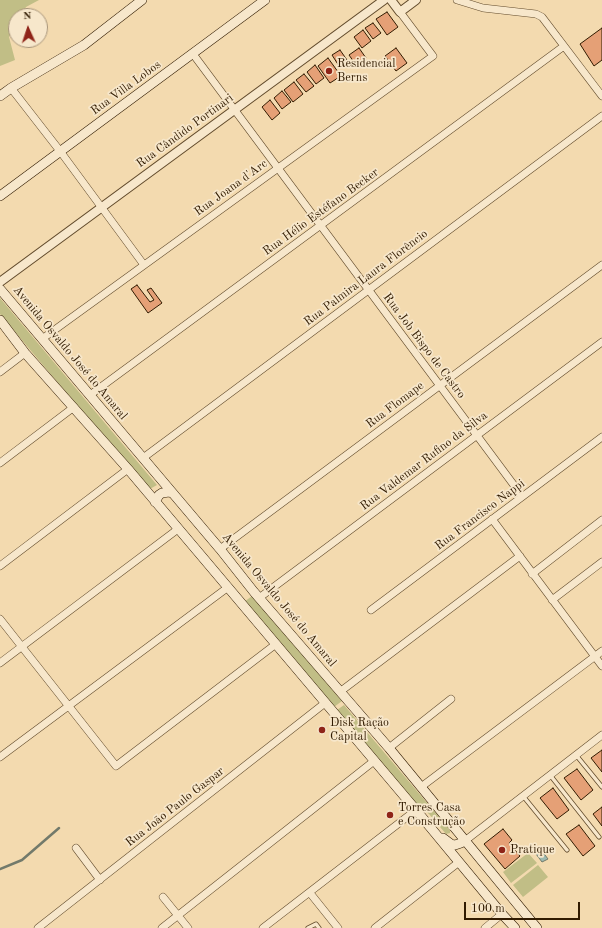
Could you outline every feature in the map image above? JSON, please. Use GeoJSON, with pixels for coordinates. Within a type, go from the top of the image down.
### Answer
{"type":"FeatureCollection","features":[{"type":"Feature","properties":{"kind":"main road"},"geometry":{"type":"LineString","coordinates":[[0,96],[10,88],[84,45],[142,0]]}},
{"type":"Feature","properties":{"kind":"main road","name":"Rua Villa Lobos"},"geometry":{"type":"LineString","coordinates":[[0,196],[266,0]]}},
{"type":"Feature","properties":{"kind":"main road","name":"Avenida Osvaldo José do Amaral"},"geometry":{"type":"LineString","coordinates":[[0,289],[220,549],[259,598],[389,748],[537,928]]}},
{"type":"Feature","properties":{"kind":"main road"},"geometry":{"type":"LineString","coordinates":[[0,320],[25,353],[128,469],[515,928]]}},
{"type":"Feature","properties":{"kind":"main road"},"geometry":{"type":"LineString","coordinates":[[155,502],[158,495],[162,493],[172,493]]}},
{"type":"Feature","properties":{"kind":"main road"},"geometry":{"type":"LineString","coordinates":[[416,810],[451,844],[458,844],[466,840]]}},
{"type":"Feature","properties":{"kind":"street","name":"Rua Cândido Portinari"},"geometry":{"type":"LineString","coordinates":[[0,282],[384,0]]}},
{"type":"Feature","properties":{"kind":"street"},"geometry":{"type":"LineString","coordinates":[[391,0],[400,12],[416,0]]}},
{"type":"Feature","properties":{"kind":"street"},"geometry":{"type":"LineString","coordinates":[[457,0],[473,6],[491,10],[539,15],[546,20],[602,96]]}},
{"type":"Feature","properties":{"kind":"street","name":"Rua Joana d'Arc"},"geometry":{"type":"LineString","coordinates":[[42,339],[433,56],[400,12]]}},
{"type":"Feature","properties":{"kind":"street","name":"Rua Hélio Estéfano Becker"},"geometry":{"type":"LineString","coordinates":[[90,395],[564,46]]}},
{"type":"Feature","properties":{"kind":"street","name":"Rua Job Bispo de Castro"},"geometry":{"type":"LineString","coordinates":[[193,54],[522,496]]}},
{"type":"Feature","properties":{"kind":"street"},"geometry":{"type":"LineString","coordinates":[[10,88],[60,151],[144,266]]}},
{"type":"Feature","properties":{"kind":"street","name":"Rua Palmira Laura Florêncio"},"geometry":{"type":"LineString","coordinates":[[143,458],[602,116]]}},
{"type":"Feature","properties":{"kind":"street","name":"Rua Flomape"},"geometry":{"type":"LineString","coordinates":[[220,549],[602,265]]}},
{"type":"Feature","properties":{"kind":"street","name":"Rua Valdemar Rufino da Silva"},"geometry":{"type":"LineString","coordinates":[[259,598],[602,342]]}},
{"type":"Feature","properties":{"kind":"street"},"geometry":{"type":"LineString","coordinates":[[0,372],[25,353]]}},
{"type":"Feature","properties":{"kind":"street"},"geometry":{"type":"LineString","coordinates":[[0,463],[74,408]]}},
{"type":"Feature","properties":{"kind":"street","name":"Rua Francisco Nappi"},"geometry":{"type":"LineString","coordinates":[[371,610],[602,437]]}},
{"type":"Feature","properties":{"kind":"street"},"geometry":{"type":"LineString","coordinates":[[0,566],[128,469]]}},
{"type":"Feature","properties":{"kind":"street"},"geometry":{"type":"LineString","coordinates":[[492,519],[602,666]]}},
{"type":"Feature","properties":{"kind":"street"},"geometry":{"type":"LineString","coordinates":[[532,574],[602,520]]}},
{"type":"Feature","properties":{"kind":"street"},"geometry":{"type":"LineString","coordinates":[[0,663],[178,528]]}},
{"type":"Feature","properties":{"kind":"street"},"geometry":{"type":"LineString","coordinates":[[341,691],[520,556]]}},
{"type":"Feature","properties":{"kind":"street"},"geometry":{"type":"LineString","coordinates":[[552,600],[602,562]]}},
{"type":"Feature","properties":{"kind":"street"},"geometry":{"type":"LineString","coordinates":[[0,757],[228,588]]}},
{"type":"Feature","properties":{"kind":"street"},"geometry":{"type":"LineString","coordinates":[[0,619],[116,766],[276,644]]}},
{"type":"Feature","properties":{"kind":"street"},"geometry":{"type":"LineString","coordinates":[[421,787],[602,651]]}},
{"type":"Feature","properties":{"kind":"street"},"geometry":{"type":"LineString","coordinates":[[389,748],[451,699]]}},
{"type":"Feature","properties":{"kind":"street","name":"Rua João Paulo Gaspar"},"geometry":{"type":"LineString","coordinates":[[38,928],[326,703]]}},
{"type":"Feature","properties":{"kind":"street"},"geometry":{"type":"LineString","coordinates":[[466,840],[602,735]]}},
{"type":"Feature","properties":{"kind":"street"},"geometry":{"type":"LineString","coordinates":[[162,928],[374,760]]}},
{"type":"Feature","properties":{"kind":"street"},"geometry":{"type":"LineString","coordinates":[[263,928],[416,810]]}},
{"type":"Feature","properties":{"kind":"street"},"geometry":{"type":"LineString","coordinates":[[76,848],[100,880]]}},
{"type":"Feature","properties":{"kind":"street"},"geometry":{"type":"LineString","coordinates":[[376,928],[459,862]]}},
{"type":"Feature","properties":{"kind":"street"},"geometry":{"type":"LineString","coordinates":[[310,893],[338,928]]}},
{"type":"Feature","properties":{"kind":"street"},"geometry":{"type":"LineString","coordinates":[[163,897],[188,928]]}},
{"type":"Feature","properties":{"kind":"street"},"geometry":{"type":"LineString","coordinates":[[485,928],[502,914]]}},
{"type":"Feature","properties":{"kind":"lane"},"geometry":{"type":"LineString","coordinates":[[576,755],[602,786]]}},
{"type":"Feature","properties":{"kind":"lane"},"geometry":{"type":"LineString","coordinates":[[550,775],[599,837]]}},
{"type":"Feature","properties":{"kind":"lane"},"geometry":{"type":"LineString","coordinates":[[523,796],[567,850]]}},
{"type":"Feature","properties":{"kind":"lane"},"geometry":{"type":"LineString","coordinates":[[308,928],[316,924],[319,928]]}},
{"type":"Feature","properties":{"kind":"shaded area"},"geometry":{"type":"Polygon","coordinates":[[[0,0],[39,0],[25,8],[8,8],[8,48],[12,48],[15,60],[0,66],[0,0]]]}},
{"type":"Feature","properties":{"kind":"shaded area"},"geometry":{"type":"Polygon","coordinates":[[[0,298],[157,485],[148,490],[0,314],[0,298]]]}},
{"type":"Feature","properties":{"kind":"shaded area"},"geometry":{"type":"Polygon","coordinates":[[[252,596],[342,701],[334,707],[244,602],[252,596]]]}},
{"type":"Feature","properties":{"kind":"shaded area"},"geometry":{"type":"Polygon","coordinates":[[[344,705],[450,830],[450,833],[446,834],[429,814],[407,795],[337,710],[344,705]]]}},
{"type":"Feature","properties":{"kind":"shaded area"},"geometry":{"type":"Polygon","coordinates":[[[528,853],[537,863],[511,883],[503,872],[528,853]]]}},
{"type":"Feature","properties":{"kind":"shaded area"},"geometry":{"type":"Polygon","coordinates":[[[538,865],[548,877],[523,897],[513,885],[538,865]]]}},
{"type":"Feature","properties":{"kind":"water"},"geometry":{"type":"Polygon","coordinates":[[[539,847],[548,859],[542,862],[533,850],[539,847]]]}},
{"type":"Feature","properties":{"kind":"building"},"geometry":{"type":"Polygon","coordinates":[[[387,12],[398,27],[387,35],[376,19],[387,12]]]}},
{"type":"Feature","properties":{"kind":"building"},"geometry":{"type":"Polygon","coordinates":[[[373,23],[381,33],[373,39],[365,28],[373,23]]]}},
{"type":"Feature","properties":{"kind":"building"},"geometry":{"type":"Polygon","coordinates":[[[602,28],[602,60],[594,66],[580,44],[602,28]]]}},
{"type":"Feature","properties":{"kind":"building"},"geometry":{"type":"Polygon","coordinates":[[[363,30],[371,41],[362,48],[354,37],[363,30]]]}},
{"type":"Feature","properties":{"kind":"building"},"geometry":{"type":"Polygon","coordinates":[[[359,48],[366,58],[356,65],[349,55],[359,48]]]}},
{"type":"Feature","properties":{"kind":"building"},"geometry":{"type":"Polygon","coordinates":[[[396,48],[407,63],[396,71],[385,56],[396,48]]]}},
{"type":"Feature","properties":{"kind":"building"},"geometry":{"type":"Polygon","coordinates":[[[340,50],[347,60],[339,66],[332,55],[340,50]]]}},
{"type":"Feature","properties":{"kind":"building","name":"Residencial Berns"},"geometry":{"type":"Polygon","coordinates":[[[328,58],[341,76],[330,83],[318,66],[328,58]]]}},
{"type":"Feature","properties":{"kind":"building"},"geometry":{"type":"Polygon","coordinates":[[[315,65],[324,78],[316,84],[307,72],[315,65]]]}},
{"type":"Feature","properties":{"kind":"building"},"geometry":{"type":"Polygon","coordinates":[[[304,74],[314,86],[306,92],[296,80],[304,74]]]}},
{"type":"Feature","properties":{"kind":"building"},"geometry":{"type":"Polygon","coordinates":[[[294,82],[303,94],[293,102],[284,90],[294,82]]]}},
{"type":"Feature","properties":{"kind":"building"},"geometry":{"type":"Polygon","coordinates":[[[282,91],[291,102],[282,109],[274,98],[282,91]]]}},
{"type":"Feature","properties":{"kind":"building"},"geometry":{"type":"Polygon","coordinates":[[[270,100],[280,113],[272,120],[262,107],[270,100]]]}},
{"type":"Feature","properties":{"kind":"building"},"geometry":{"type":"Polygon","coordinates":[[[137,285],[150,302],[154,300],[147,290],[151,288],[162,303],[148,313],[131,289],[137,285]]]}},
{"type":"Feature","properties":{"kind":"building"},"geometry":{"type":"Polygon","coordinates":[[[602,750],[602,772],[591,758],[602,750]]]}},
{"type":"Feature","properties":{"kind":"building"},"geometry":{"type":"Polygon","coordinates":[[[577,769],[593,790],[581,800],[564,778],[577,769]]]}},
{"type":"Feature","properties":{"kind":"building"},"geometry":{"type":"Polygon","coordinates":[[[553,788],[569,810],[557,819],[540,798],[553,788]]]}},
{"type":"Feature","properties":{"kind":"building"},"geometry":{"type":"Polygon","coordinates":[[[602,807],[602,826],[593,814],[602,807]]]}},
{"type":"Feature","properties":{"kind":"building"},"geometry":{"type":"Polygon","coordinates":[[[579,825],[595,846],[583,856],[566,834],[579,825]]]}},
{"type":"Feature","properties":{"kind":"building","name":"Pratique"},"geometry":{"type":"Polygon","coordinates":[[[503,829],[512,840],[509,843],[520,856],[505,869],[484,844],[503,829]]]}},
{"type":"Feature","properties":{"kind":"waterway"},"geometry":{"type":"LineString","coordinates":[[0,869],[22,860],[59,828]]}},
{"type":"Feature","properties":{"kind":"place","name":"Residencial Berns"},"geometry":{"type":"Point","coordinates":[329,71]}},
{"type":"Feature","properties":{"kind":"place","name":"Disk Ração Capital"},"geometry":{"type":"Point","coordinates":[322,730]}},
{"type":"Feature","properties":{"kind":"place","name":"Torres Casa e Construção"},"geometry":{"type":"Point","coordinates":[390,815]}},
{"type":"Feature","properties":{"kind":"place","name":"Pratique"},"geometry":{"type":"Point","coordinates":[502,850]}}]}
